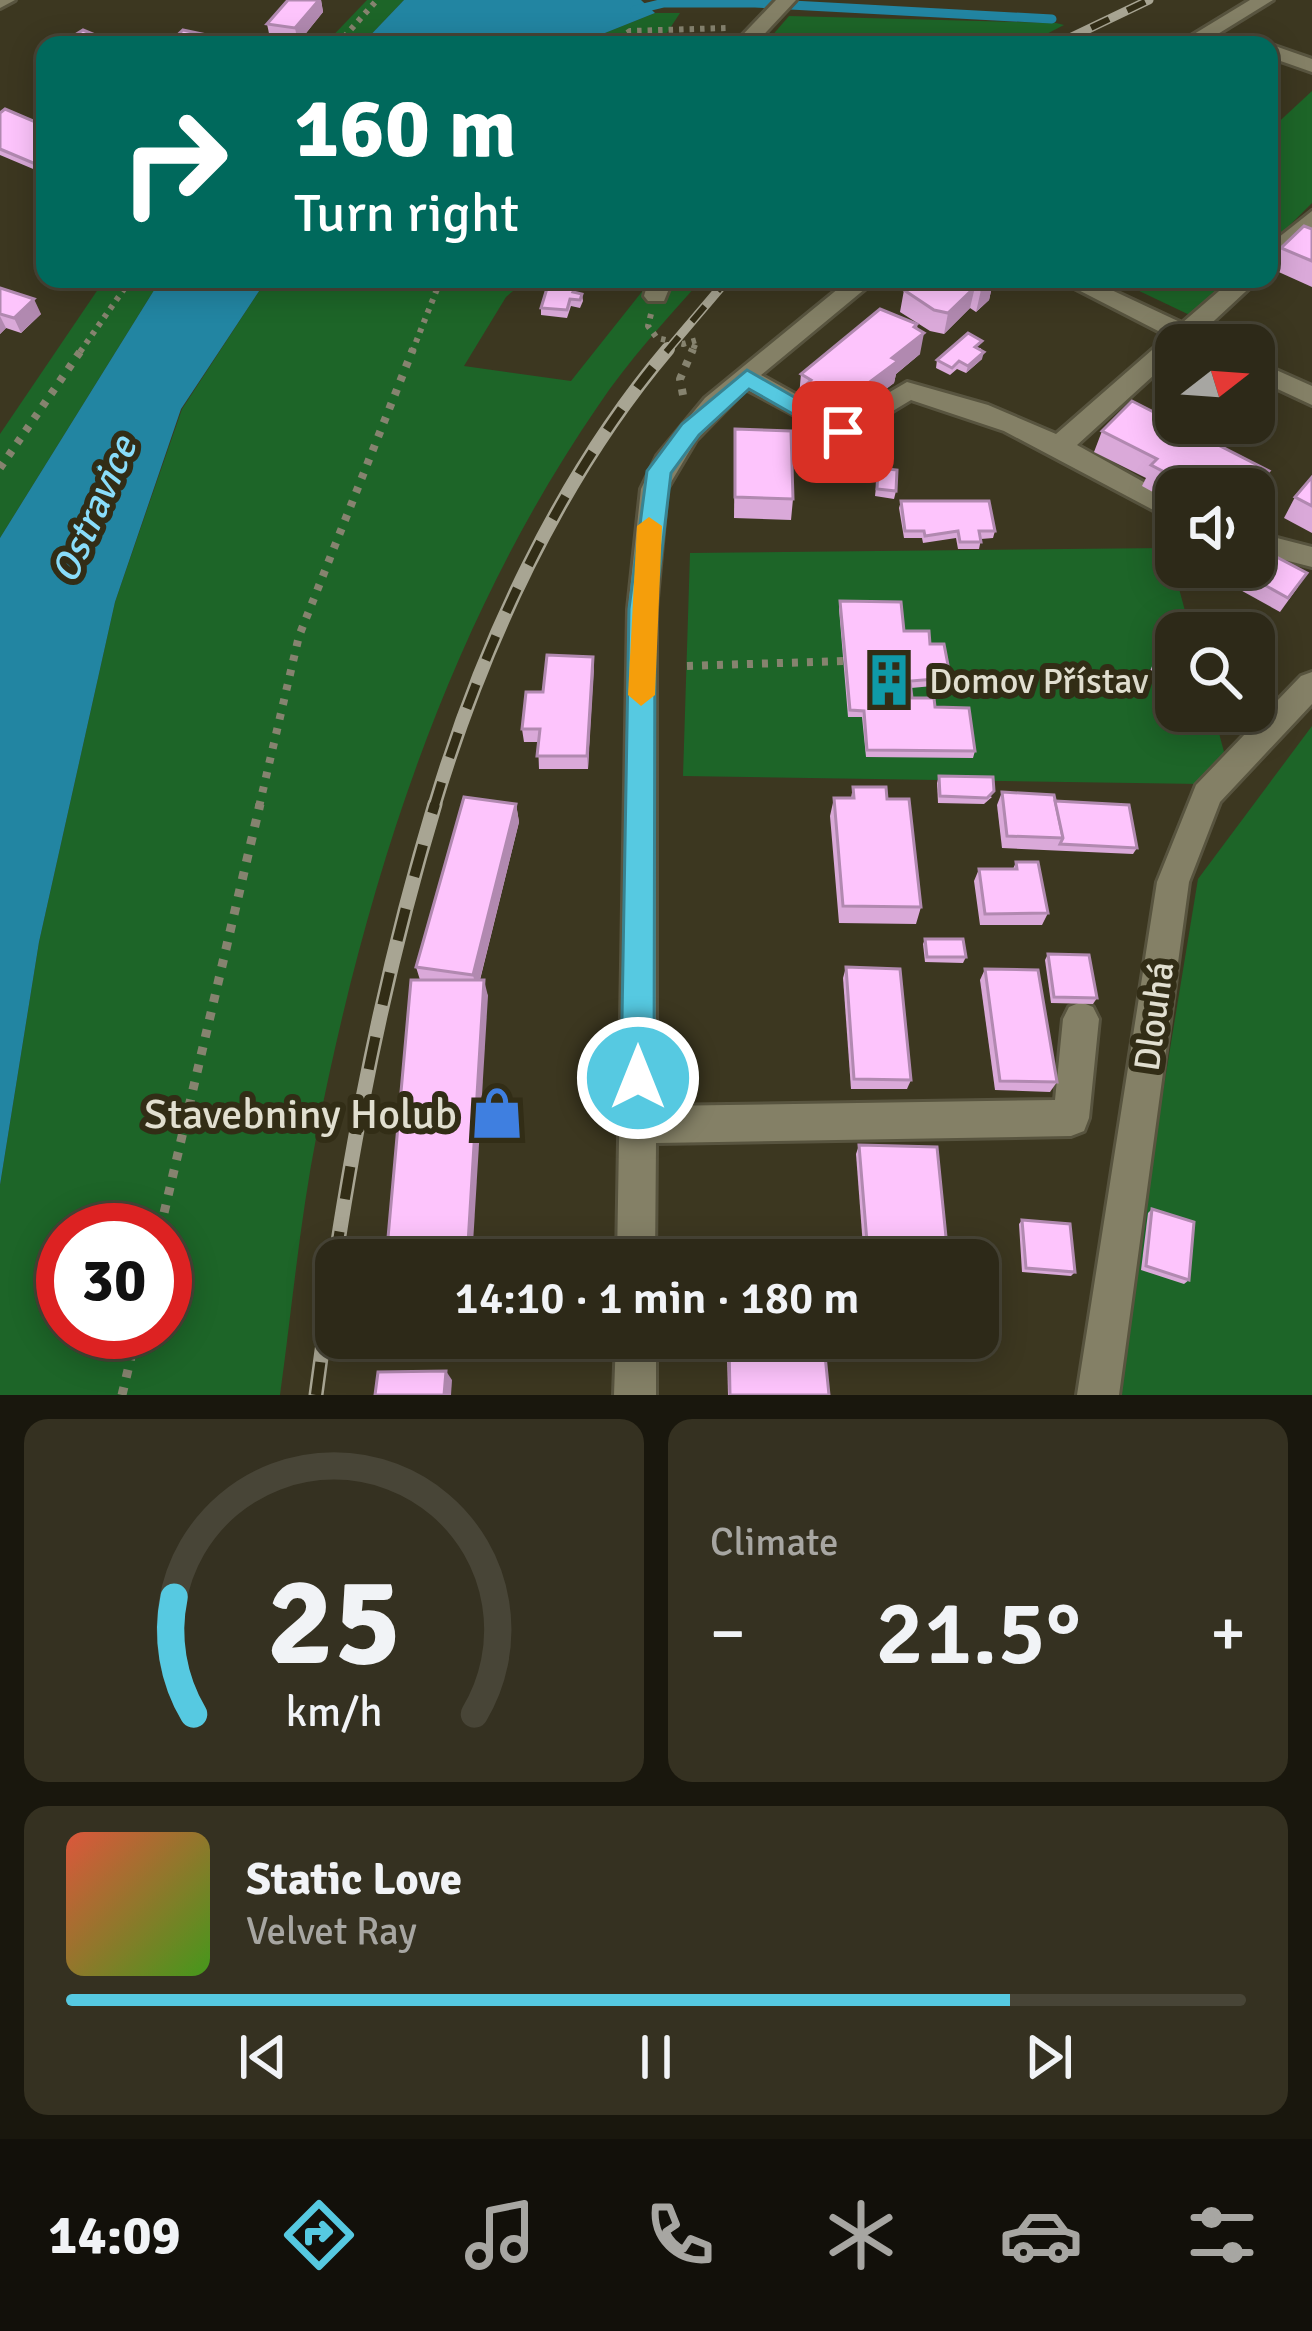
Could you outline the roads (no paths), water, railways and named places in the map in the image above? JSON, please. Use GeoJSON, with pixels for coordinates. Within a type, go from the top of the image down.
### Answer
{"type":"FeatureCollection","features":[{"type":"Feature","properties":{"kind":"street"},"geometry":{"type":"LineString","coordinates":[[1201,36],[1264,0]]}},
{"type":"Feature","properties":{"kind":"street"},"geometry":{"type":"LineString","coordinates":[[1213,29],[1230,36]]}},
{"type":"Feature","properties":{"kind":"street"},"geometry":{"type":"LineString","coordinates":[[1278,53],[1312,66]]}},
{"type":"Feature","properties":{"kind":"street"},"geometry":{"type":"LineString","coordinates":[[1278,251],[1306,231]]}},
{"type":"Feature","properties":{"kind":"street"},"geometry":{"type":"LineString","coordinates":[[636,1239],[645,567],[659,471],[691,429],[854,288]]}},
{"type":"Feature","properties":{"kind":"street"},"geometry":{"type":"LineString","coordinates":[[1089,288],[1163,324]]}},
{"type":"Feature","properties":{"kind":"street"},"geometry":{"type":"LineString","coordinates":[[1209,324],[1239,288]]}},
{"type":"Feature","properties":{"kind":"street"},"geometry":{"type":"LineString","coordinates":[[1060,445],[1155,372]]}},
{"type":"Feature","properties":{"kind":"street"},"geometry":{"type":"LineString","coordinates":[[747,378],[843,432],[907,391],[964,403],[1060,445],[1155,500]]}},
{"type":"Feature","properties":{"kind":"street"},"geometry":{"type":"LineString","coordinates":[[1275,378],[1312,396]]}},
{"type":"Feature","properties":{"kind":"street"},"geometry":{"type":"LineString","coordinates":[[1275,547],[1312,557]]}},
{"type":"Feature","properties":{"kind":"street","name":"Dlouhá"},"geometry":{"type":"LineString","coordinates":[[1098,1395],[1173,882],[1207,794],[1312,684]]}},
{"type":"Feature","properties":{"kind":"street"},"geometry":{"type":"LineString","coordinates":[[637,1125],[1071,1118],[1081,1019]]}},
{"type":"Feature","properties":{"kind":"street"},"geometry":{"type":"LineString","coordinates":[[635,1395],[636,1359]]}},
{"type":"Feature","properties":{"kind":"water"},"geometry":{"type":"Polygon","coordinates":[[[404,0],[641,0],[655,13],[598,36],[370,36],[404,0]]]}},
{"type":"Feature","properties":{"kind":"water","name":"Ostravice"},"geometry":{"type":"Polygon","coordinates":[[[155,288],[261,288],[181,409],[115,602],[39,942],[0,1185],[0,538],[155,288]]]}},
{"type":"Feature","properties":{"kind":"waterway"},"geometry":{"type":"LineString","coordinates":[[635,10],[664,3],[755,3],[1052,19]]}},
{"type":"Feature","properties":{"kind":"railway"},"geometry":{"type":"LineString","coordinates":[[1074,36],[1149,0]]}},
{"type":"Feature","properties":{"kind":"railway"},"geometry":{"type":"LineString","coordinates":[[666,352],[720,288]]}},
{"type":"Feature","properties":{"kind":"railway"},"geometry":{"type":"LineString","coordinates":[[434,807],[475,686],[528,566],[592,452],[668,349]]}},
{"type":"Feature","properties":{"kind":"railway"},"geometry":{"type":"LineString","coordinates":[[316,1395],[363,1097],[395,951],[435,804]]}},
{"type":"Feature","properties":{"kind":"place","name":"Domov Přístav"},"geometry":{"type":"Point","coordinates":[889,680]}},
{"type":"Feature","properties":{"kind":"place","name":"Stavebniny Holub"},"geometry":{"type":"Point","coordinates":[497,1113]}}]}
